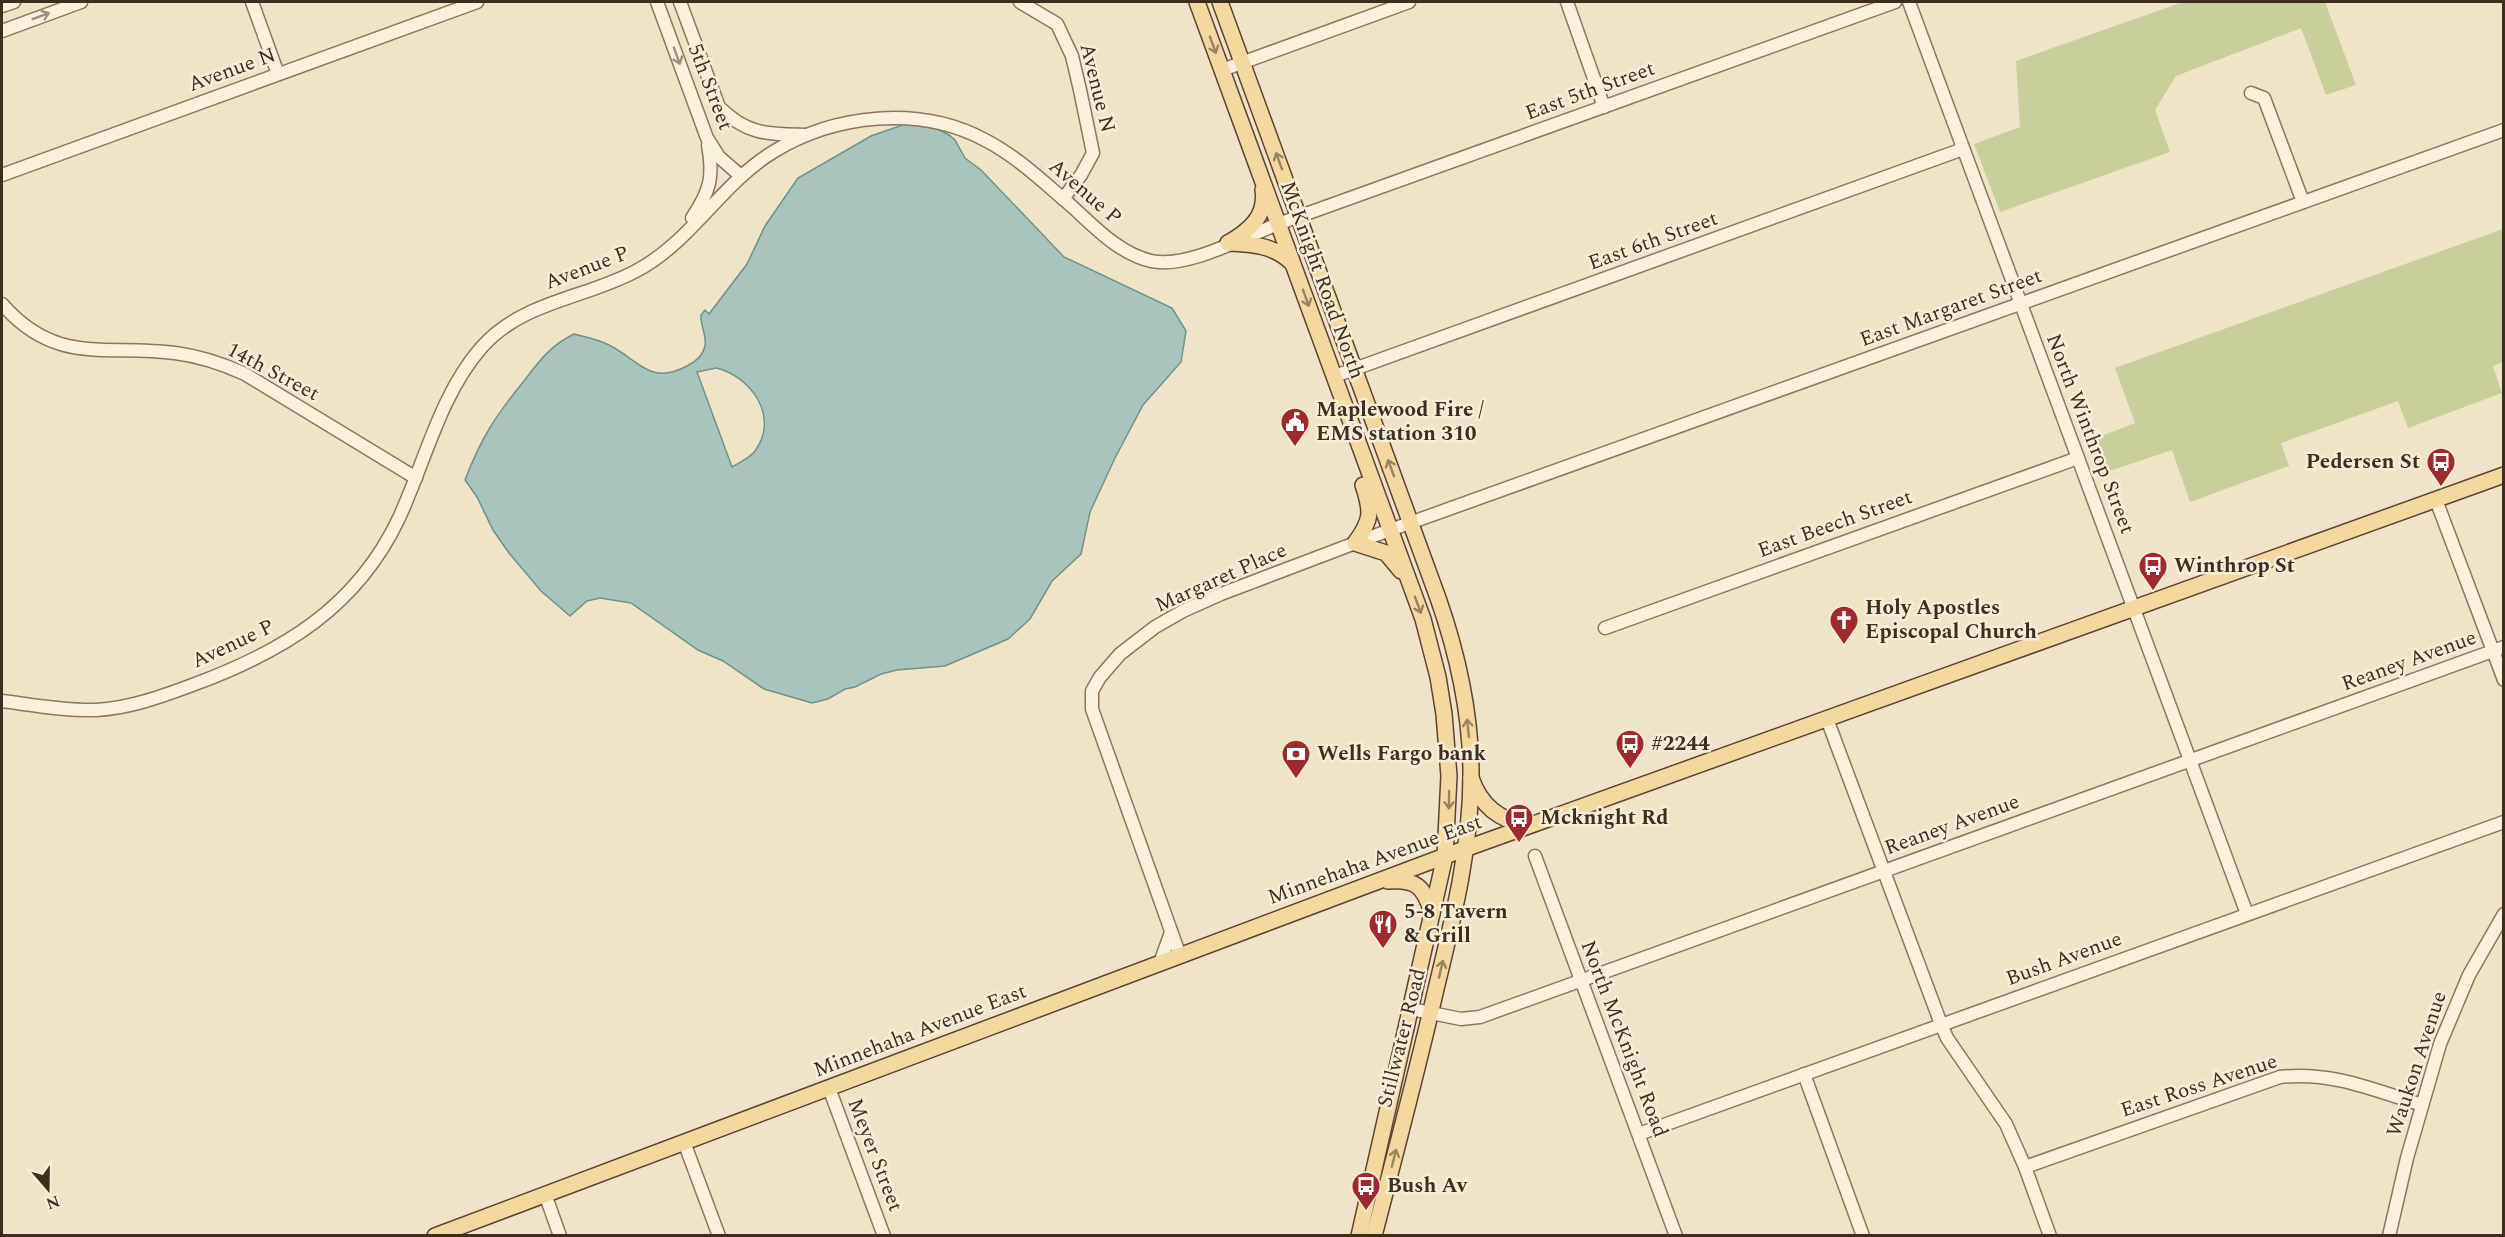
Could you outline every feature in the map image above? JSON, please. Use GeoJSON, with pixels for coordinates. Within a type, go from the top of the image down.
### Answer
{"type":"FeatureCollection","features":[{"type":"Feature","properties":{"kind":"main road","name":"McKnight Road North"},"geometry":{"type":"LineString","coordinates":[[1197,2],[1335,376],[1432,650],[1444,714],[1449,776],[1445,856]]}},
{"type":"Feature","properties":{"kind":"main road","name":"McKnight Road North"},"geometry":{"type":"LineString","coordinates":[[1220,2],[1448,626],[1455,652],[1467,722],[1471,776],[1466,849]]}},
{"type":"Feature","properties":{"kind":"main road"},"geometry":{"type":"LineString","coordinates":[[1228,243],[1246,232],[1259,217],[1264,201],[1261,177]]}},
{"type":"Feature","properties":{"kind":"main road"},"geometry":{"type":"LineString","coordinates":[[1228,243],[1269,248],[1294,266]]}},
{"type":"Feature","properties":{"kind":"main road"},"geometry":{"type":"LineString","coordinates":[[1359,448],[1359,474],[1369,502],[1370,517],[1366,528],[1355,543],[1386,553],[1410,583]]}},
{"type":"Feature","properties":{"kind":"main road","name":"Minnehaha Avenue East"},"geometry":{"type":"LineString","coordinates":[[435,1236],[1445,856],[2504,475]]}},
{"type":"Feature","properties":{"kind":"main road"},"geometry":{"type":"LineString","coordinates":[[1471,776],[1477,791],[1496,814],[1509,822],[1530,826]]}},
{"type":"Feature","properties":{"kind":"main road","name":"Stillwater Road"},"geometry":{"type":"LineString","coordinates":[[1374,1236],[1431,1013],[1451,928],[1466,849]]}},
{"type":"Feature","properties":{"kind":"main road","name":"Stillwater Road"},"geometry":{"type":"LineString","coordinates":[[1359,1236],[1445,856]]}},
{"type":"Feature","properties":{"kind":"main road"},"geometry":{"type":"LineString","coordinates":[[1376,882],[1403,880],[1418,884],[1427,896],[1432,914]]}},
{"type":"Feature","properties":{"kind":"street"},"geometry":{"type":"LineString","coordinates":[[2,6],[14,2]]}},
{"type":"Feature","properties":{"kind":"street"},"geometry":{"type":"LineString","coordinates":[[2,31],[81,2]]}},
{"type":"Feature","properties":{"kind":"street"},"geometry":{"type":"LineString","coordinates":[[252,2],[278,74]]}},
{"type":"Feature","properties":{"kind":"street","name":"Avenue N"},"geometry":{"type":"LineString","coordinates":[[2,175],[477,2]]}},
{"type":"Feature","properties":{"kind":"street","name":"5th Street"},"geometry":{"type":"LineString","coordinates":[[657,2],[707,138],[719,157],[741,176]]}},
{"type":"Feature","properties":{"kind":"street","name":"5th Street"},"geometry":{"type":"LineString","coordinates":[[680,2],[719,107],[731,119],[750,130],[766,134],[809,135]]}},
{"type":"Feature","properties":{"kind":"street","name":"Avenue N"},"geometry":{"type":"LineString","coordinates":[[1020,2],[1058,24],[1072,56],[1080,90],[1093,153],[1081,175],[1063,199]]}},
{"type":"Feature","properties":{"kind":"street"},"geometry":{"type":"LineString","coordinates":[[1222,70],[1408,2]]}},
{"type":"Feature","properties":{"kind":"street"},"geometry":{"type":"LineString","coordinates":[[1567,2],[1604,107]]}},
{"type":"Feature","properties":{"kind":"street","name":"East 5th Street"},"geometry":{"type":"LineString","coordinates":[[1278,224],[1895,2]]}},
{"type":"Feature","properties":{"kind":"street","name":"North Winthrop Street"},"geometry":{"type":"LineString","coordinates":[[1909,2],[2247,914]]}},
{"type":"Feature","properties":{"kind":"street"},"geometry":{"type":"LineString","coordinates":[[2251,93],[2264,98],[2303,202]]}},
{"type":"Feature","properties":{"kind":"street","name":"Avenue P"},"geometry":{"type":"LineString","coordinates":[[2,701],[70,709],[95,710],[124,706],[159,697],[259,659],[281,646],[317,620],[357,582],[394,528],[456,384],[484,344],[503,327],[523,314],[616,282],[639,270],[659,257],[741,176],[773,152],[809,135],[847,123],[885,117],[925,119],[944,124],[984,139],[1002,150],[1120,248],[1153,261],[1173,262],[1191,258],[1278,224]]}},
{"type":"Feature","properties":{"kind":"street","name":"East Margaret Street"},"geometry":{"type":"LineString","coordinates":[[1389,530],[2504,130]]}},
{"type":"Feature","properties":{"kind":"street"},"geometry":{"type":"LineString","coordinates":[[678,239],[704,199],[709,187],[712,169],[707,138]]}},
{"type":"Feature","properties":{"kind":"street","name":"East 6th Street"},"geometry":{"type":"LineString","coordinates":[[1335,376],[1964,149]]}},
{"type":"Feature","properties":{"kind":"street","name":"14th Street"},"geometry":{"type":"LineString","coordinates":[[2,304],[20,322],[39,336],[64,346],[91,351],[177,353],[226,365],[245,374],[416,478]]}},
{"type":"Feature","properties":{"kind":"street","name":"East Beech Street"},"geometry":{"type":"LineString","coordinates":[[1605,628],[2078,458]]}},
{"type":"Feature","properties":{"kind":"street"},"geometry":{"type":"LineString","coordinates":[[2436,500],[2489,639],[2491,652],[2504,680]]}},
{"type":"Feature","properties":{"kind":"street","name":"Margaret Place"},"geometry":{"type":"LineString","coordinates":[[1180,956],[1096,724],[1092,709],[1092,691],[1120,654],[1155,627],[1183,611],[1221,594],[1389,530]]}},
{"type":"Feature","properties":{"kind":"street","name":"Reaney Avenue"},"geometry":{"type":"LineString","coordinates":[[1411,1009],[1471,1019],[1582,981],[2504,647]]}},
{"type":"Feature","properties":{"kind":"street"},"geometry":{"type":"LineString","coordinates":[[1827,719],[1947,1038],[2006,1124],[2025,1167],[2050,1236]]}},
{"type":"Feature","properties":{"kind":"street","name":"Bush Avenue"},"geometry":{"type":"LineString","coordinates":[[1639,1134],[2504,822]]}},
{"type":"Feature","properties":{"kind":"street","name":"North McKnight Road"},"geometry":{"type":"LineString","coordinates":[[1535,856],[1676,1236]]}},
{"type":"Feature","properties":{"kind":"street","name":"Waukon Avenue"},"geometry":{"type":"LineString","coordinates":[[2389,1236],[2407,1158],[2440,1044],[2456,1003],[2486,943],[2504,914]]}},
{"type":"Feature","properties":{"kind":"street"},"geometry":{"type":"LineString","coordinates":[[1160,963],[1171,932]]}},
{"type":"Feature","properties":{"kind":"street"},"geometry":{"type":"LineString","coordinates":[[1804,1074],[1863,1236]]}},
{"type":"Feature","properties":{"kind":"street","name":"East Ross Avenue"},"geometry":{"type":"LineString","coordinates":[[2025,1167],[2280,1077],[2300,1075],[2335,1078],[2422,1105]]}},
{"type":"Feature","properties":{"kind":"street","name":"Meyer Street"},"geometry":{"type":"LineString","coordinates":[[829,1088],[884,1236]]}},
{"type":"Feature","properties":{"kind":"street"},"geometry":{"type":"LineString","coordinates":[[684,1142],[719,1236]]}},
{"type":"Feature","properties":{"kind":"street"},"geometry":{"type":"LineString","coordinates":[[545,1194],[560,1236]]}},
{"type":"Feature","properties":{"kind":"green space"},"geometry":{"type":"Polygon","coordinates":[[[2183,2],[2325,2],[2356,85],[2326,95],[2301,28],[2176,76],[2155,110],[2170,152],[2000,212],[1974,144],[2020,127],[2016,61],[2183,2]]]}},
{"type":"Feature","properties":{"kind":"green space"},"geometry":{"type":"Polygon","coordinates":[[[2503,229],[2503,362],[2493,366],[2502,393],[2408,428],[2398,401],[2281,443],[2289,466],[2190,502],[2172,450],[2098,475],[2086,442],[2135,423],[2115,368],[2503,229]]]}},
{"type":"Feature","properties":{"kind":"water"},"geometry":{"type":"Polygon","coordinates":[[[911,122],[924,122],[949,135],[955,140],[965,158],[981,170],[1064,257],[1172,308],[1186,331],[1181,362],[1143,405],[1115,458],[1090,512],[1081,554],[1052,581],[1030,619],[1008,639],[945,666],[897,670],[881,674],[828,699],[812,703],[764,689],[723,661],[698,650],[631,603],[600,598],[587,601],[570,616],[541,591],[509,553],[493,530],[477,497],[465,480],[483,439],[505,405],[546,354],[574,334],[605,343],[645,369],[654,372],[674,371],[696,361],[705,346],[701,315],[705,310],[709,314],[747,264],[765,226],[798,178],[871,136],[911,122]],[[716,368],[697,372],[732,467],[755,451],[762,438],[764,425],[763,412],[758,400],[750,389],[729,372],[716,368]]]}},
{"type":"Feature","properties":{"kind":"place","name":"Maplewood Fire / EMS station 310"},"geometry":{"type":"Point","coordinates":[1295,448]}},
{"type":"Feature","properties":{"kind":"place","name":"Pedersen St"},"geometry":{"type":"Point","coordinates":[2441,488]}},
{"type":"Feature","properties":{"kind":"place","name":"Winthrop St"},"geometry":{"type":"Point","coordinates":[2153,592]}},
{"type":"Feature","properties":{"kind":"place","name":"Holy Apostles Episcopal Church"},"geometry":{"type":"Point","coordinates":[1844,646]}},
{"type":"Feature","properties":{"kind":"place","name":"#2244"},"geometry":{"type":"Point","coordinates":[1630,770]}},
{"type":"Feature","properties":{"kind":"place","name":"Wells Fargo bank"},"geometry":{"type":"Point","coordinates":[1296,780]}},
{"type":"Feature","properties":{"kind":"place","name":"Mcknight Rd"},"geometry":{"type":"Point","coordinates":[1519,844]}},
{"type":"Feature","properties":{"kind":"place","name":"5-8 Tavern & Grill"},"geometry":{"type":"Point","coordinates":[1383,950]}},
{"type":"Feature","properties":{"kind":"place","name":"Bush Av"},"geometry":{"type":"Point","coordinates":[1366,1212]}}]}
